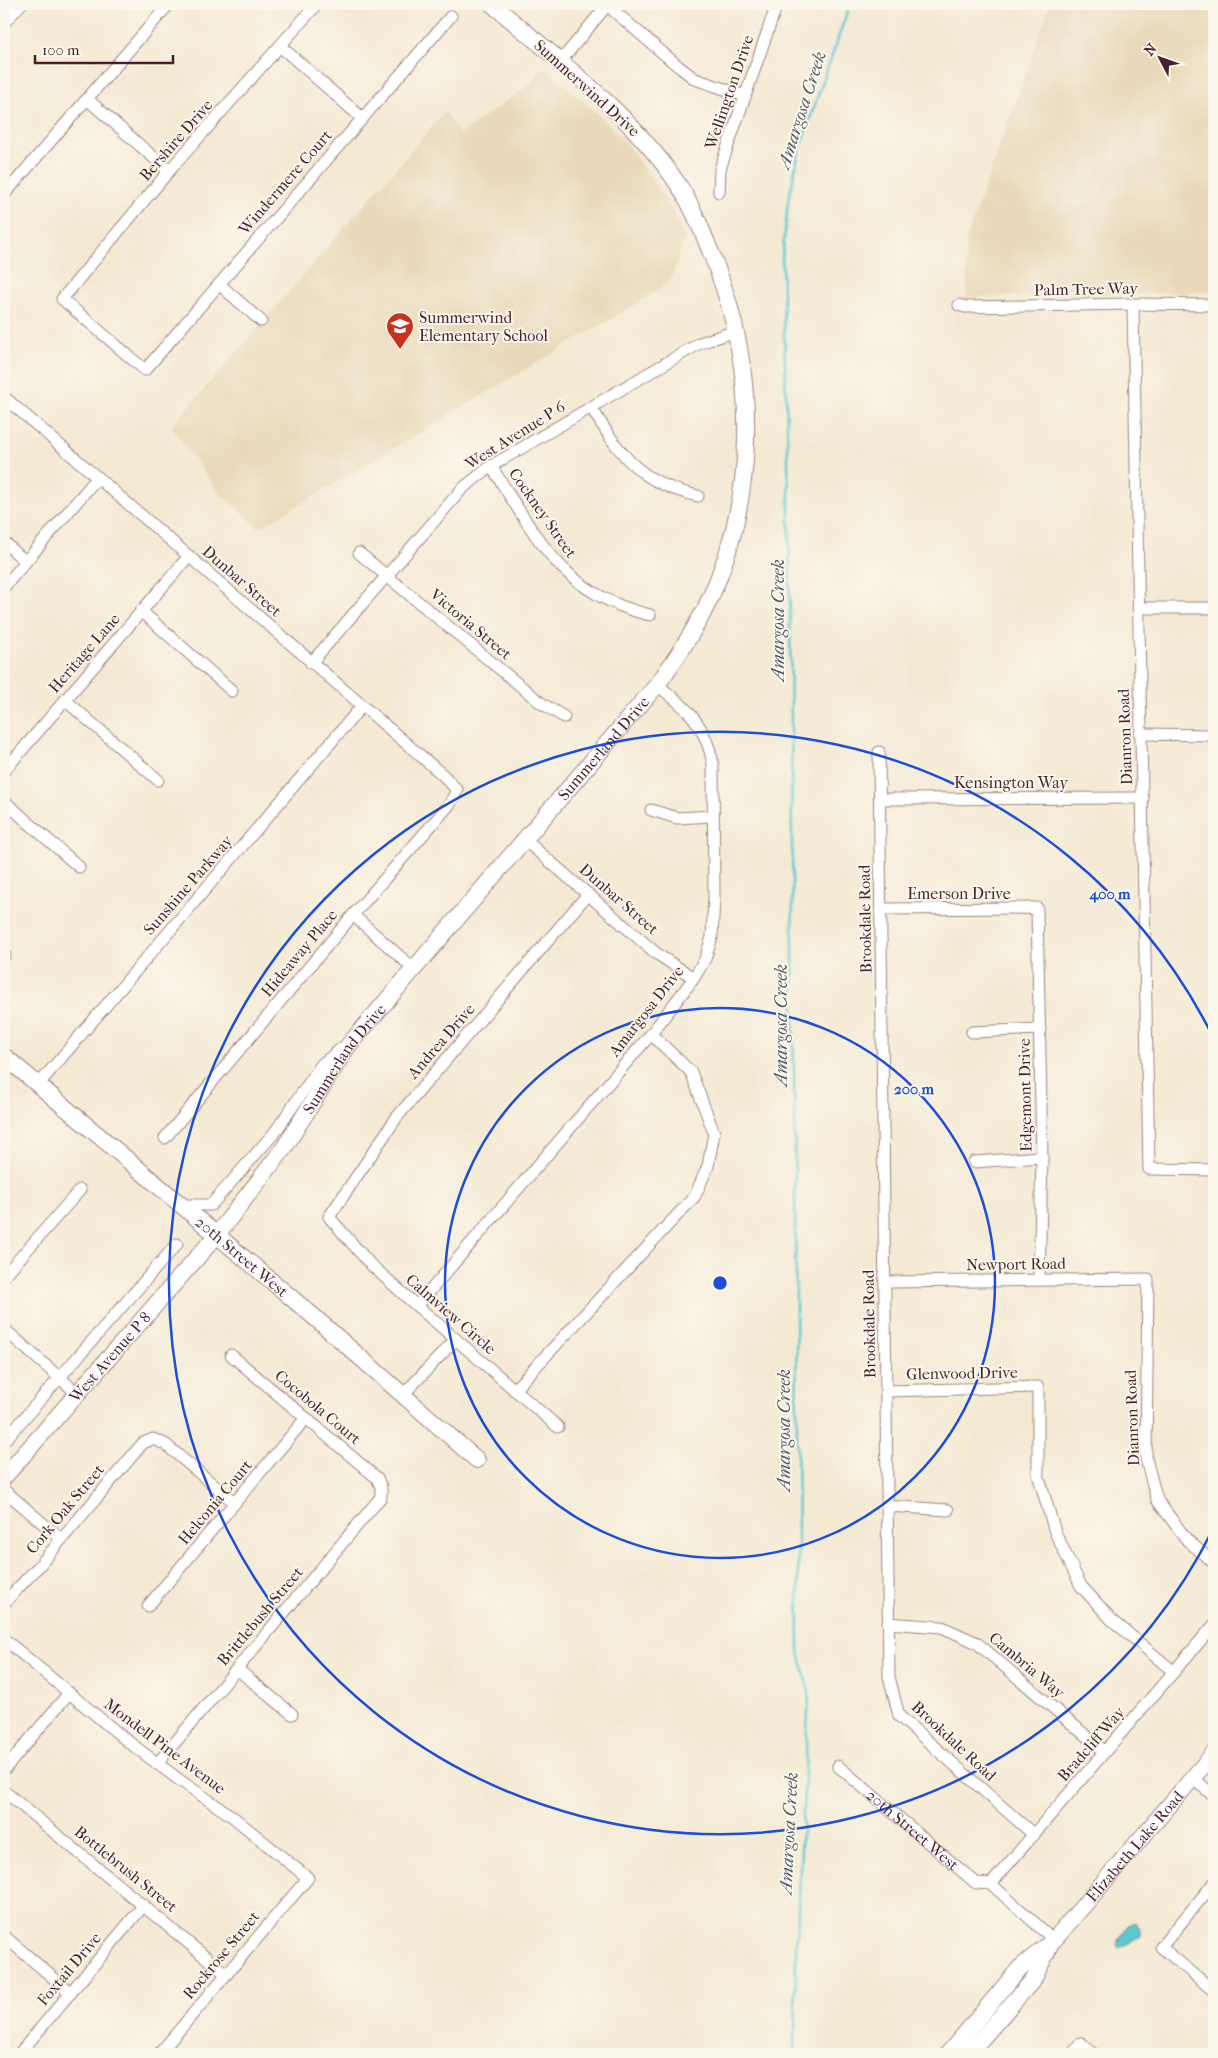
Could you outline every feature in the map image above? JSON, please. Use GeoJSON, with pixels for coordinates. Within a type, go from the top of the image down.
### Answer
{"type":"FeatureCollection","features":[{"type":"Feature","properties":{"kind":"street"},"geometry":{"type":"LineString","coordinates":[[4,24],[21,4]]}},
{"type":"Feature","properties":{"kind":"street"},"geometry":{"type":"LineString","coordinates":[[4,195],[169,4]]}},
{"type":"Feature","properties":{"kind":"street","name":"Bershire Drive"},"geometry":{"type":"LineString","coordinates":[[146,370],[62,299],[170,171],[317,4]]}},
{"type":"Feature","properties":{"kind":"street","name":"Summerwind Drive"},"geometry":{"type":"LineString","coordinates":[[492,4],[614,108],[647,144],[674,178]]}},
{"type":"Feature","properties":{"kind":"street"},"geometry":{"type":"LineString","coordinates":[[560,62],[607,4],[695,79],[745,96]]}},
{"type":"Feature","properties":{"kind":"street","name":"Wellington Drive"},"geometry":{"type":"LineString","coordinates":[[719,192],[720,169],[777,4]]}},
{"type":"Feature","properties":{"kind":"street","name":"Windermere Court"},"geometry":{"type":"LineString","coordinates":[[146,370],[218,284],[451,16]]}},
{"type":"Feature","properties":{"kind":"street"},"geometry":{"type":"LineString","coordinates":[[280,46],[362,118]]}},
{"type":"Feature","properties":{"kind":"street"},"geometry":{"type":"LineString","coordinates":[[87,99],[170,171]]}},
{"type":"Feature","properties":{"kind":"street","name":"Summerland Drive"},"geometry":{"type":"LineString","coordinates":[[216,1236],[284,1148],[347,1047],[657,685],[683,647],[705,608],[722,568],[744,478],[746,394],[743,363],[728,299],[694,211],[674,178]]}},
{"type":"Feature","properties":{"kind":"street"},"geometry":{"type":"LineString","coordinates":[[218,284],[261,321]]}},
{"type":"Feature","properties":{"kind":"street","name":"Palm Tree Way"},"geometry":{"type":"LineString","coordinates":[[959,305],[964,307],[1133,304],[1214,305]]}},
{"type":"Feature","properties":{"kind":"street","name":"Dianron Road"},"geometry":{"type":"LineString","coordinates":[[1133,304],[1149,1169],[1214,1170]]}},
{"type":"Feature","properties":{"kind":"street","name":"West Avenue P 6"},"geometry":{"type":"LineString","coordinates":[[311,663],[462,489],[491,466],[700,343],[736,332]]}},
{"type":"Feature","properties":{"kind":"street","name":"Dunbar Street"},"geometry":{"type":"LineString","coordinates":[[4,396],[444,776],[457,790]]}},
{"type":"Feature","properties":{"kind":"street"},"geometry":{"type":"LineString","coordinates":[[591,407],[624,458],[662,485],[698,496]]}},
{"type":"Feature","properties":{"kind":"street","name":"Cockney Street"},"geometry":{"type":"LineString","coordinates":[[491,466],[547,551],[565,572],[585,588],[626,609],[650,615]]}},
{"type":"Feature","properties":{"kind":"street"},"geometry":{"type":"LineString","coordinates":[[4,587],[98,477]]}},
{"type":"Feature","properties":{"kind":"street"},"geometry":{"type":"LineString","coordinates":[[4,542],[25,561]]}},
{"type":"Feature","properties":{"kind":"street","name":"Victoria Street"},"geometry":{"type":"LineString","coordinates":[[359,552],[541,703],[564,717]]}},
{"type":"Feature","properties":{"kind":"street","name":"Heritage Lane"},"geometry":{"type":"LineString","coordinates":[[4,771],[189,556]]}},
{"type":"Feature","properties":{"kind":"street"},"geometry":{"type":"LineString","coordinates":[[1138,608],[1214,608]]}},
{"type":"Feature","properties":{"kind":"street"},"geometry":{"type":"LineString","coordinates":[[141,611],[232,691]]}},
{"type":"Feature","properties":{"kind":"street","name":"Amargosa Drive"},"geometry":{"type":"LineString","coordinates":[[417,1306],[651,1034],[694,978],[704,959],[712,937],[714,898],[713,763],[708,741],[697,720],[681,703],[657,685]]}},
{"type":"Feature","properties":{"kind":"street"},"geometry":{"type":"LineString","coordinates":[[65,700],[158,780]]}},
{"type":"Feature","properties":{"kind":"street","name":"Sunshine Parkway"},"geometry":{"type":"LineString","coordinates":[[38,1085],[362,706]]}},
{"type":"Feature","properties":{"kind":"street"},"geometry":{"type":"LineString","coordinates":[[1140,734],[1214,735]]}},
{"type":"Feature","properties":{"kind":"street","name":"Brookdale Road"},"geometry":{"type":"LineString","coordinates":[[879,752],[889,1677],[900,1716],[1034,1835]]}},
{"type":"Feature","properties":{"kind":"street","name":"Hideaway Place"},"geometry":{"type":"LineString","coordinates":[[165,1138],[353,915],[450,804],[457,790]]}},
{"type":"Feature","properties":{"kind":"street","name":"Kensington Way"},"geometry":{"type":"LineString","coordinates":[[880,799],[1143,798]]}},
{"type":"Feature","properties":{"kind":"street"},"geometry":{"type":"LineString","coordinates":[[4,801],[79,867]]}},
{"type":"Feature","properties":{"kind":"street"},"geometry":{"type":"LineString","coordinates":[[651,810],[678,818],[712,816]]}},
{"type":"Feature","properties":{"kind":"street","name":"Dunbar Street"},"geometry":{"type":"LineString","coordinates":[[525,840],[657,954],[694,978]]}},
{"type":"Feature","properties":{"kind":"street","name":"Andrea Drive"},"geometry":{"type":"LineString","coordinates":[[329,1217],[397,1116],[588,894]]}},
{"type":"Feature","properties":{"kind":"street","name":"Emerson Drive"},"geometry":{"type":"LineString","coordinates":[[882,909],[1037,908]]}},
{"type":"Feature","properties":{"kind":"street","name":"Edgemont Drive"},"geometry":{"type":"LineString","coordinates":[[1037,908],[1042,1157],[1039,1280]]}},
{"type":"Feature","properties":{"kind":"street"},"geometry":{"type":"LineString","coordinates":[[353,915],[414,969]]}},
{"type":"Feature","properties":{"kind":"street"},"geometry":{"type":"LineString","coordinates":[[972,1032],[1040,1029]]}},
{"type":"Feature","properties":{"kind":"street"},"geometry":{"type":"LineString","coordinates":[[514,1390],[695,1196],[708,1166],[714,1133],[691,1072],[651,1034]]}},
{"type":"Feature","properties":{"kind":"street"},"geometry":{"type":"LineString","coordinates":[[179,1205],[211,1205],[275,1132],[322,1064],[356,1037]]}},
{"type":"Feature","properties":{"kind":"street","name":"20th Street West"},"geometry":{"type":"LineString","coordinates":[[4,1056],[313,1316],[477,1460]]}},
{"type":"Feature","properties":{"kind":"street"},"geometry":{"type":"LineString","coordinates":[[974,1162],[1042,1157]]}},
{"type":"Feature","properties":{"kind":"street"},"geometry":{"type":"LineString","coordinates":[[4,1276],[80,1190]]}},
{"type":"Feature","properties":{"kind":"street","name":"Calmview Circle"},"geometry":{"type":"LineString","coordinates":[[329,1217],[370,1264],[455,1340],[558,1427]]}},
{"type":"Feature","properties":{"kind":"street","name":"West Avenue P 8"},"geometry":{"type":"LineString","coordinates":[[4,1477],[216,1236]]}},
{"type":"Feature","properties":{"kind":"street","name":"West Avenue P 8"},"geometry":{"type":"LineString","coordinates":[[4,1441],[177,1244]]}},
{"type":"Feature","properties":{"kind":"street","name":"Dianron Road"},"geometry":{"type":"LineString","coordinates":[[1148,1279],[1146,1459],[1157,1500],[1187,1540],[1214,1563]]}},
{"type":"Feature","properties":{"kind":"street","name":"Newport Road"},"geometry":{"type":"LineString","coordinates":[[885,1282],[1148,1279]]}},
{"type":"Feature","properties":{"kind":"street"},"geometry":{"type":"LineString","coordinates":[[4,1329],[77,1393]]}},
{"type":"Feature","properties":{"kind":"street"},"geometry":{"type":"LineString","coordinates":[[403,1395],[455,1340]]}},
{"type":"Feature","properties":{"kind":"street","name":"Cocobola Court"},"geometry":{"type":"LineString","coordinates":[[231,1355],[377,1478],[381,1487]]}},
{"type":"Feature","properties":{"kind":"street","name":"Glenwood Drive"},"geometry":{"type":"LineString","coordinates":[[886,1391],[1038,1387],[1038,1474],[1055,1532],[1081,1586],[1112,1620],[1174,1672]]}},
{"type":"Feature","properties":{"kind":"street","name":"Helconia Court"},"geometry":{"type":"LineString","coordinates":[[148,1606],[306,1418]]}},
{"type":"Feature","properties":{"kind":"street","name":"Cork Oak Street"},"geometry":{"type":"LineString","coordinates":[[4,1603],[142,1443],[153,1439],[165,1444],[235,1503]]}},
{"type":"Feature","properties":{"kind":"street","name":"Brittlebush Street"},"geometry":{"type":"LineString","coordinates":[[157,1764],[381,1497],[381,1487]]}},
{"type":"Feature","properties":{"kind":"street"},"geometry":{"type":"LineString","coordinates":[[4,1490],[61,1539]]}},
{"type":"Feature","properties":{"kind":"street"},"geometry":{"type":"LineString","coordinates":[[888,1506],[948,1510]]}},
{"type":"Feature","properties":{"kind":"street","name":"Cambria Way"},"geometry":{"type":"LineString","coordinates":[[888,1622],[942,1627],[977,1643],[1105,1752]]}},
{"type":"Feature","properties":{"kind":"street","name":"Bradcliff Way"},"geometry":{"type":"LineString","coordinates":[[991,1884],[1214,1625]]}},
{"type":"Feature","properties":{"kind":"street","name":"Mondell Pine Avenue"},"geometry":{"type":"LineString","coordinates":[[4,1639],[157,1764],[233,1817],[308,1878]]}},
{"type":"Feature","properties":{"kind":"street"},"geometry":{"type":"LineString","coordinates":[[237,1669],[292,1714]]}},
{"type":"Feature","properties":{"kind":"street"},"geometry":{"type":"LineString","coordinates":[[4,1770],[69,1693]]}},
{"type":"Feature","properties":{"kind":"street","name":"Elizabeth Lake Road"},"geometry":{"type":"LineString","coordinates":[[948,2054],[1020,1968],[1054,1940],[1214,1753]]}},
{"type":"Feature","properties":{"kind":"street","name":"20th Street West"},"geometry":{"type":"LineString","coordinates":[[838,1766],[976,1883],[991,1884]]}},
{"type":"Feature","properties":{"kind":"street"},"geometry":{"type":"LineString","coordinates":[[1193,1778],[1214,1796]]}},
{"type":"Feature","properties":{"kind":"street","name":"Bottlebrush Street"},"geometry":{"type":"LineString","coordinates":[[4,1791],[226,1974]]}},
{"type":"Feature","properties":{"kind":"street","name":"Rockrose Street"},"geometry":{"type":"LineString","coordinates":[[159,2054],[308,1878]]}},
{"type":"Feature","properties":{"kind":"street"},"geometry":{"type":"LineString","coordinates":[[1214,1883],[1161,1947],[1214,1991]]}},
{"type":"Feature","properties":{"kind":"street"},"geometry":{"type":"LineString","coordinates":[[991,1884],[1054,1940]]}},
{"type":"Feature","properties":{"kind":"street","name":"Foxtail Drive"},"geometry":{"type":"LineString","coordinates":[[19,2054],[144,1905]]}},
{"type":"Feature","properties":{"kind":"street"},"geometry":{"type":"LineString","coordinates":[[4,1936],[71,1992]]}},
{"type":"Feature","properties":{"kind":"street","name":"Elizabeth Lake Road"},"geometry":{"type":"LineString","coordinates":[[968,2054],[1033,1980],[1054,1940]]}},
{"type":"Feature","properties":{"kind":"street"},"geometry":{"type":"LineString","coordinates":[[1072,2054],[1081,2043],[1094,2054]]}},
{"type":"Feature","properties":{"kind":"shaded area"},"geometry":{"type":"Polygon","coordinates":[[[1050,4],[1214,4],[1214,292],[967,297],[966,240],[1050,4]]]}},
{"type":"Feature","properties":{"kind":"shaded area","name":"Summerwind Elementary School"},"geometry":{"type":"Polygon","coordinates":[[[544,67],[596,112],[626,143],[669,204],[685,237],[671,279],[656,292],[260,528],[221,495],[171,427],[445,112],[460,134],[528,86],[544,67]]]}},
{"type":"Feature","properties":{"kind":"water"},"geometry":{"type":"Polygon","coordinates":[[[1136,1922],[1141,1930],[1141,1937],[1119,1948],[1117,1944],[1128,1925],[1136,1922]]]}},
{"type":"Feature","properties":{"kind":"waterway","name":"Amargosa Creek"},"geometry":{"type":"LineString","coordinates":[[795,2054],[796,1950],[809,1692],[799,1652],[789,497],[782,259],[788,202],[800,147],[850,4]]}},
{"type":"Feature","properties":{"kind":"place","name":"Summerwind Elementary School"},"geometry":{"type":"Point","coordinates":[400,350]}}]}
